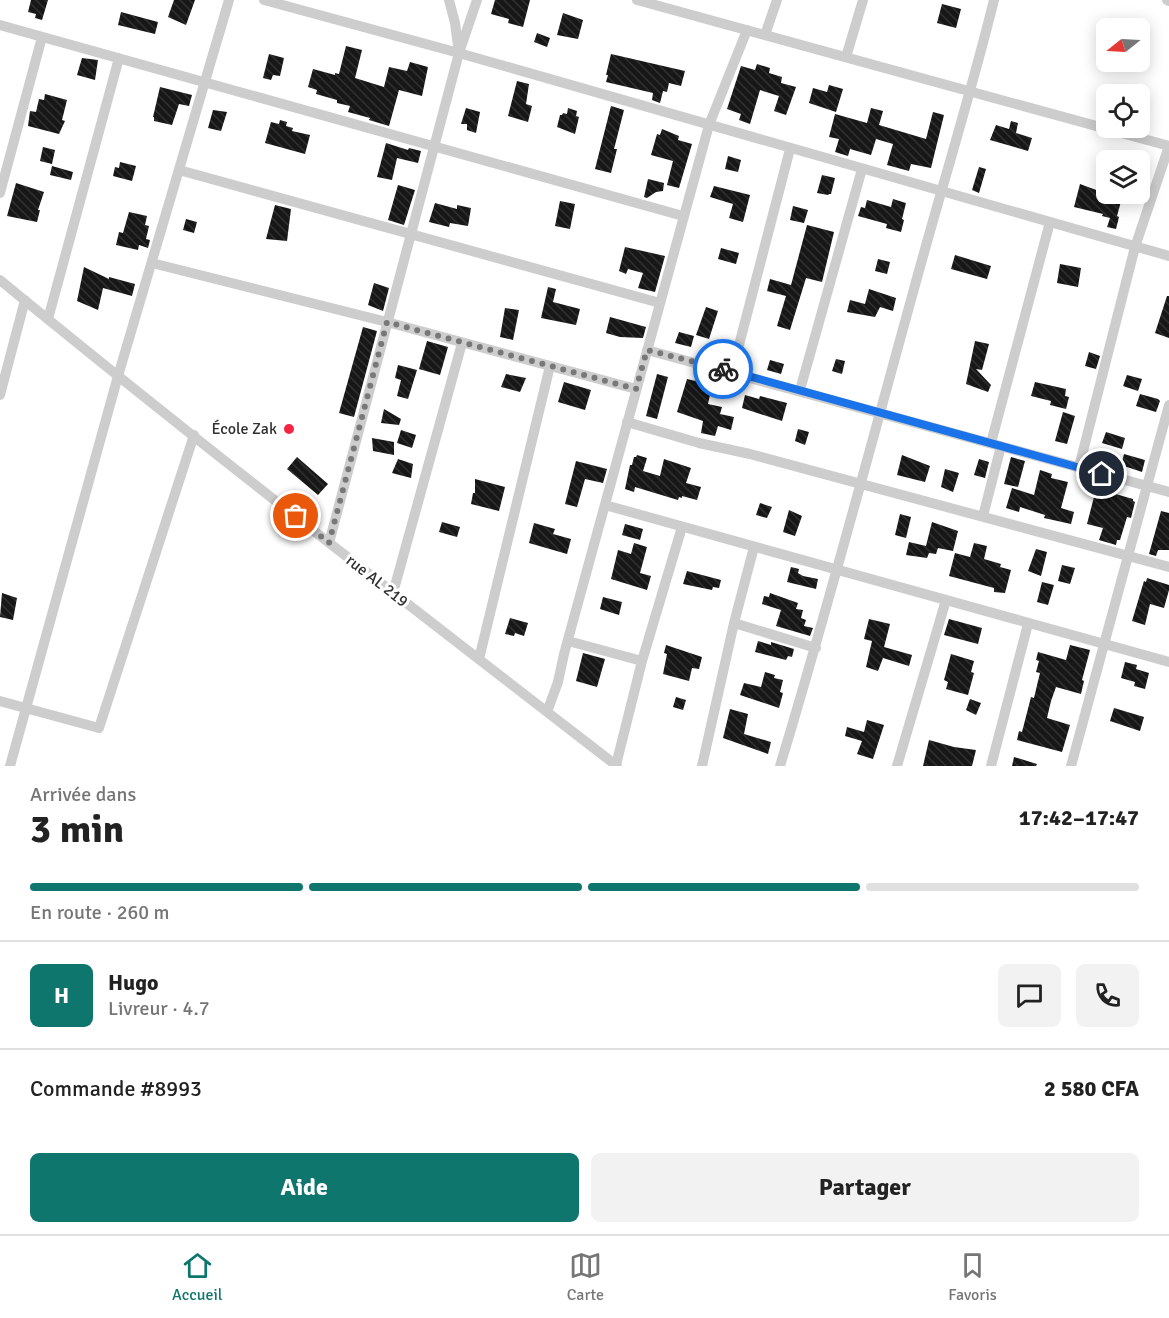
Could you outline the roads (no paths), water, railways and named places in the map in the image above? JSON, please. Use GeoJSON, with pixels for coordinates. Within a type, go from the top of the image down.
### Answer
{"type":"FeatureCollection","features":[{"type":"Feature","properties":{"kind":"street"},"geometry":{"type":"LineString","coordinates":[[10,766],[118,376],[229,0]]}},
{"type":"Feature","properties":{"kind":"street"},"geometry":{"type":"LineString","coordinates":[[264,0],[288,3],[862,170],[1169,256]]}},
{"type":"Feature","properties":{"kind":"street"},"geometry":{"type":"LineString","coordinates":[[449,0],[459,53]]}},
{"type":"Feature","properties":{"kind":"street"},"geometry":{"type":"LineString","coordinates":[[329,543],[459,53],[477,0]]}},
{"type":"Feature","properties":{"kind":"street"},"geometry":{"type":"LineString","coordinates":[[637,0],[1169,146],[1136,247],[1079,467]]}},
{"type":"Feature","properties":{"kind":"street"},"geometry":{"type":"LineString","coordinates":[[765,35],[777,0]]}},
{"type":"Feature","properties":{"kind":"street"},"geometry":{"type":"LineString","coordinates":[[846,57],[863,0]]}},
{"type":"Feature","properties":{"kind":"street"},"geometry":{"type":"LineString","coordinates":[[780,766],[816,648],[941,192],[971,92],[994,0]]}},
{"type":"Feature","properties":{"kind":"street"},"geometry":{"type":"LineString","coordinates":[[0,25],[683,216]]}},
{"type":"Feature","properties":{"kind":"street"},"geometry":{"type":"LineString","coordinates":[[547,712],[558,682],[709,125],[747,30]]}},
{"type":"Feature","properties":{"kind":"street"},"geometry":{"type":"LineString","coordinates":[[0,193],[42,37]]}},
{"type":"Feature","properties":{"kind":"street"},"geometry":{"type":"LineString","coordinates":[[48,319],[119,58]]}},
{"type":"Feature","properties":{"kind":"street"},"geometry":{"type":"LineString","coordinates":[[732,372],[790,149]]}},
{"type":"Feature","properties":{"kind":"street"},"geometry":{"type":"LineString","coordinates":[[179,170],[660,303]]}},
{"type":"Feature","properties":{"kind":"street"},"geometry":{"type":"LineString","coordinates":[[800,390],[862,170]]}},
{"type":"Feature","properties":{"kind":"street"},"geometry":{"type":"LineString","coordinates":[[983,516],[996,445],[1050,222]]}},
{"type":"Feature","properties":{"kind":"street"},"geometry":{"type":"LineString","coordinates":[[152,263],[387,322],[636,389]]}},
{"type":"Feature","properties":{"kind":"street","name":"rue AL 219"},"geometry":{"type":"LineString","coordinates":[[0,280],[329,543],[616,766]]}},
{"type":"Feature","properties":{"kind":"street"},"geometry":{"type":"LineString","coordinates":[[0,395],[25,300]]}},
{"type":"Feature","properties":{"kind":"street"},"geometry":{"type":"LineString","coordinates":[[393,593],[462,343]]}},
{"type":"Feature","properties":{"kind":"street"},"geometry":{"type":"LineString","coordinates":[[647,350],[1169,492]]}},
{"type":"Feature","properties":{"kind":"street"},"geometry":{"type":"LineString","coordinates":[[479,659],[550,366]]}},
{"type":"Feature","properties":{"kind":"street"},"geometry":{"type":"LineString","coordinates":[[1071,766],[1169,405]]}},
{"type":"Feature","properties":{"kind":"street"},"geometry":{"type":"LineString","coordinates":[[627,422],[1169,567]]}},
{"type":"Feature","properties":{"kind":"street"},"geometry":{"type":"LineString","coordinates":[[0,700],[99,728],[194,435]]}},
{"type":"Feature","properties":{"kind":"street"},"geometry":{"type":"LineString","coordinates":[[605,505],[1169,662]]}},
{"type":"Feature","properties":{"kind":"street"},"geometry":{"type":"LineString","coordinates":[[616,766],[642,661],[682,527]]}},
{"type":"Feature","properties":{"kind":"street"},"geometry":{"type":"LineString","coordinates":[[702,766],[734,623],[754,547]]}},
{"type":"Feature","properties":{"kind":"street"},"geometry":{"type":"LineString","coordinates":[[897,766],[946,600]]}},
{"type":"Feature","properties":{"kind":"street"},"geometry":{"type":"LineString","coordinates":[[734,623],[816,648]]}},
{"type":"Feature","properties":{"kind":"street"},"geometry":{"type":"LineString","coordinates":[[991,766],[1028,624]]}},
{"type":"Feature","properties":{"kind":"street"},"geometry":{"type":"LineString","coordinates":[[568,641],[642,661]]}},
{"type":"Feature","properties":{"kind":"place","name":"École Zak"},"geometry":{"type":"Point","coordinates":[289,429]}}]}
